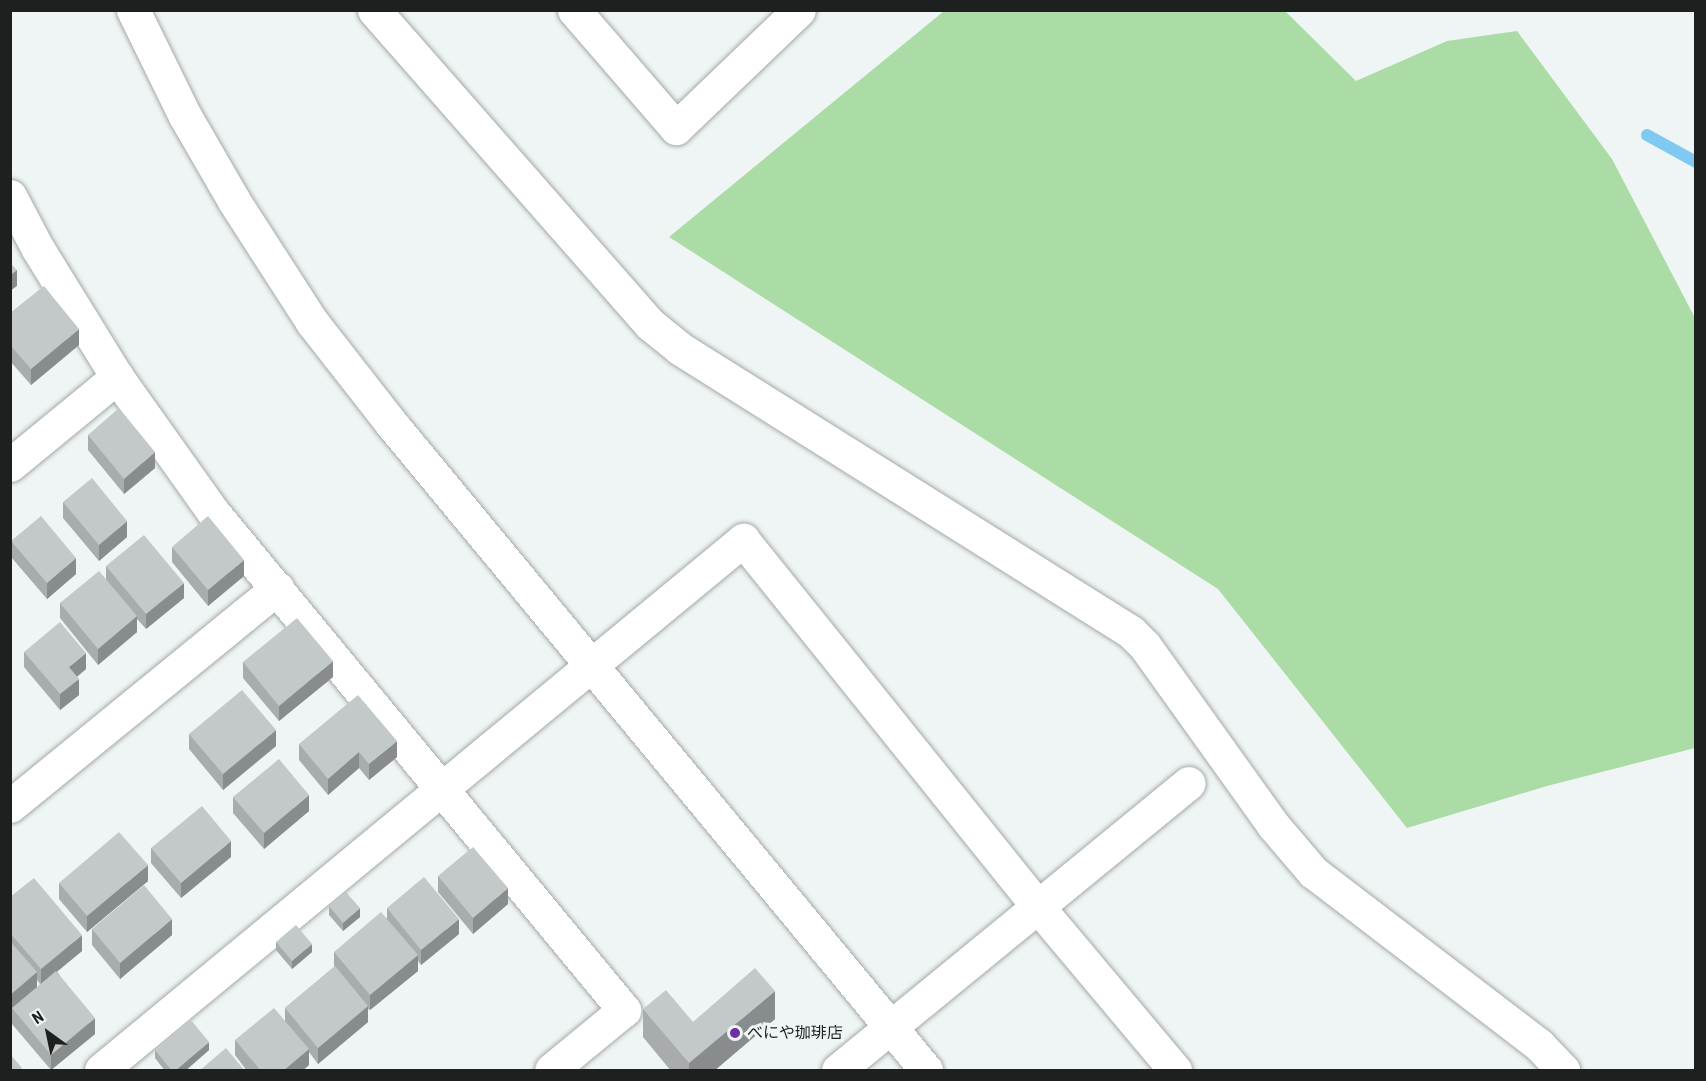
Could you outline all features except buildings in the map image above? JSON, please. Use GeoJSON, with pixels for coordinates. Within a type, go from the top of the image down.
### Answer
{"type":"FeatureCollection","features":[{"type":"Feature","properties":{"kind":"street"},"geometry":{"type":"LineString","coordinates":[[133,10],[190,126],[312,322],[390,422],[926,1071]]}},
{"type":"Feature","properties":{"kind":"street"},"geometry":{"type":"LineString","coordinates":[[374,10],[651,325],[680,348],[1131,632],[1145,646],[1273,825],[1313,872],[1539,1045],[1563,1071]]}},
{"type":"Feature","properties":{"kind":"street"},"geometry":{"type":"LineString","coordinates":[[574,10],[676,128],[799,10]]}},
{"type":"Feature","properties":{"kind":"street"},"geometry":{"type":"LineString","coordinates":[[10,196],[38,249],[117,377],[213,512],[624,1010],[551,1071]]}},
{"type":"Feature","properties":{"kind":"street"},"geometry":{"type":"LineString","coordinates":[[10,465],[117,377]]}},
{"type":"Feature","properties":{"kind":"street"},"geometry":{"type":"LineString","coordinates":[[101,1071],[743,540],[1039,908],[1175,1071]]}},
{"type":"Feature","properties":{"kind":"street"},"geometry":{"type":"LineString","coordinates":[[10,806],[277,588]]}},
{"type":"Feature","properties":{"kind":"street"},"geometry":{"type":"LineString","coordinates":[[838,1071],[1189,783]]}},
{"type":"Feature","properties":{"kind":"green space"},"geometry":{"type":"Polygon","coordinates":[[[944,11],[1285,11],[1356,81],[1447,41],[1517,31],[1612,159],[1695,318],[1695,748],[1547,786],[1407,828],[1218,589],[669,237],[944,11]]]}},
{"type":"Feature","properties":{"kind":"waterway"},"geometry":{"type":"LineString","coordinates":[[1647,135],[1696,162]]}},
{"type":"Feature","properties":{"kind":"place","name":"べにや珈琲店"},"geometry":{"type":"Point","coordinates":[735,1033]}}]}
